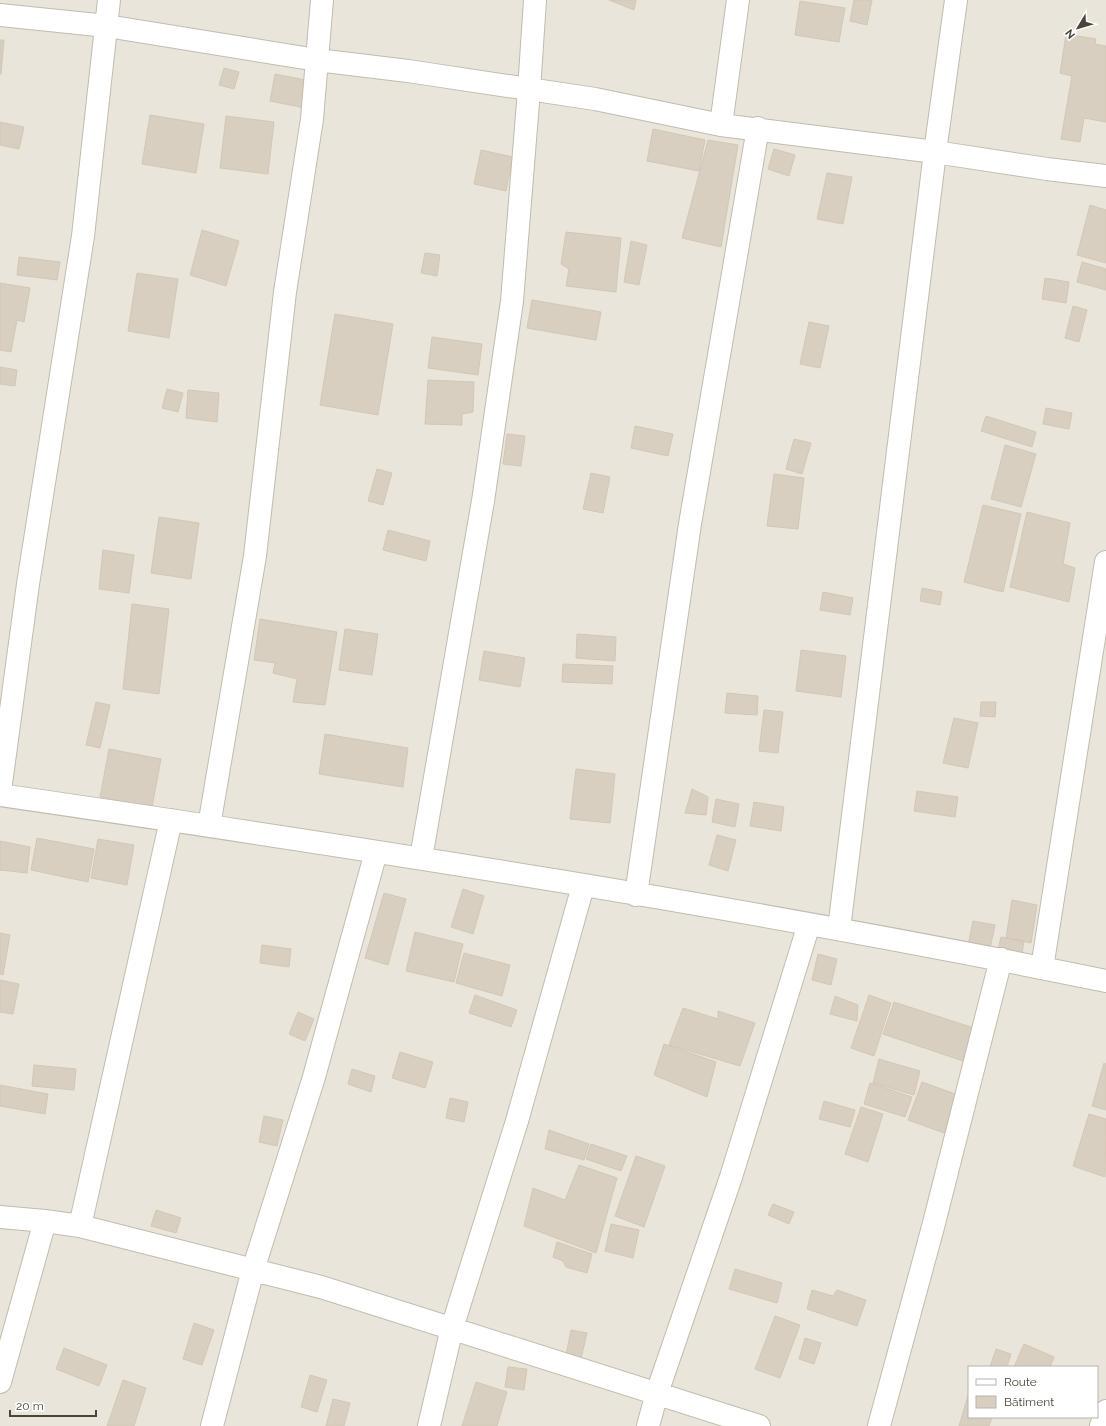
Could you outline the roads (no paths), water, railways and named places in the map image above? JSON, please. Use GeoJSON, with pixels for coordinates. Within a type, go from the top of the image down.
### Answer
{"type":"FeatureCollection","features":[{"type":"Feature","properties":{"kind":"street"},"geometry":{"type":"LineString","coordinates":[[0,791],[28,584],[83,236],[109,0]]}},
{"type":"Feature","properties":{"kind":"street"},"geometry":{"type":"LineString","coordinates":[[209,826],[255,556],[285,292],[312,119],[322,0]]}},
{"type":"Feature","properties":{"kind":"street"},"geometry":{"type":"LineString","coordinates":[[420,858],[483,501],[512,301],[529,90],[534,0]]}},
{"type":"Feature","properties":{"kind":"street"},"geometry":{"type":"LineString","coordinates":[[721,125],[738,0]]}},
{"type":"Feature","properties":{"kind":"street"},"geometry":{"type":"LineString","coordinates":[[839,929],[935,152],[956,0]]}},
{"type":"Feature","properties":{"kind":"street"},"geometry":{"type":"LineString","coordinates":[[0,15],[107,26],[317,60],[408,71],[595,99],[721,125],[758,128],[1106,176]]}},
{"type":"Feature","properties":{"kind":"street"},"geometry":{"type":"LineString","coordinates":[[636,895],[690,524],[758,128]]}},
{"type":"Feature","properties":{"kind":"street"},"geometry":{"type":"LineString","coordinates":[[1042,968],[1106,562]]}},
{"type":"Feature","properties":{"kind":"street"},"geometry":{"type":"LineString","coordinates":[[0,795],[420,858],[839,929],[1106,980]]}},
{"type":"Feature","properties":{"kind":"street"},"geometry":{"type":"LineString","coordinates":[[80,1226],[171,820]]}},
{"type":"Feature","properties":{"kind":"street"},"geometry":{"type":"LineString","coordinates":[[212,1426],[253,1270],[314,1077],[376,852]]}},
{"type":"Feature","properties":{"kind":"street"},"geometry":{"type":"LineString","coordinates":[[429,1426],[452,1328],[516,1121],[584,886]]}},
{"type":"Feature","properties":{"kind":"street"},"geometry":{"type":"LineString","coordinates":[[648,1426],[657,1393],[731,1177],[809,924]]}},
{"type":"Feature","properties":{"kind":"street"},"geometry":{"type":"LineString","coordinates":[[879,1426],[933,1227],[1001,959]]}},
{"type":"Feature","properties":{"kind":"street"},"geometry":{"type":"LineString","coordinates":[[0,1217],[80,1226],[321,1287],[759,1426]]}},
{"type":"Feature","properties":{"kind":"street"},"geometry":{"type":"LineString","coordinates":[[0,1382],[45,1221]]}},
{"type":"Feature","properties":{"kind":"street"},"geometry":{"type":"LineString","coordinates":[[1101,1426],[1106,1411]]}}]}
